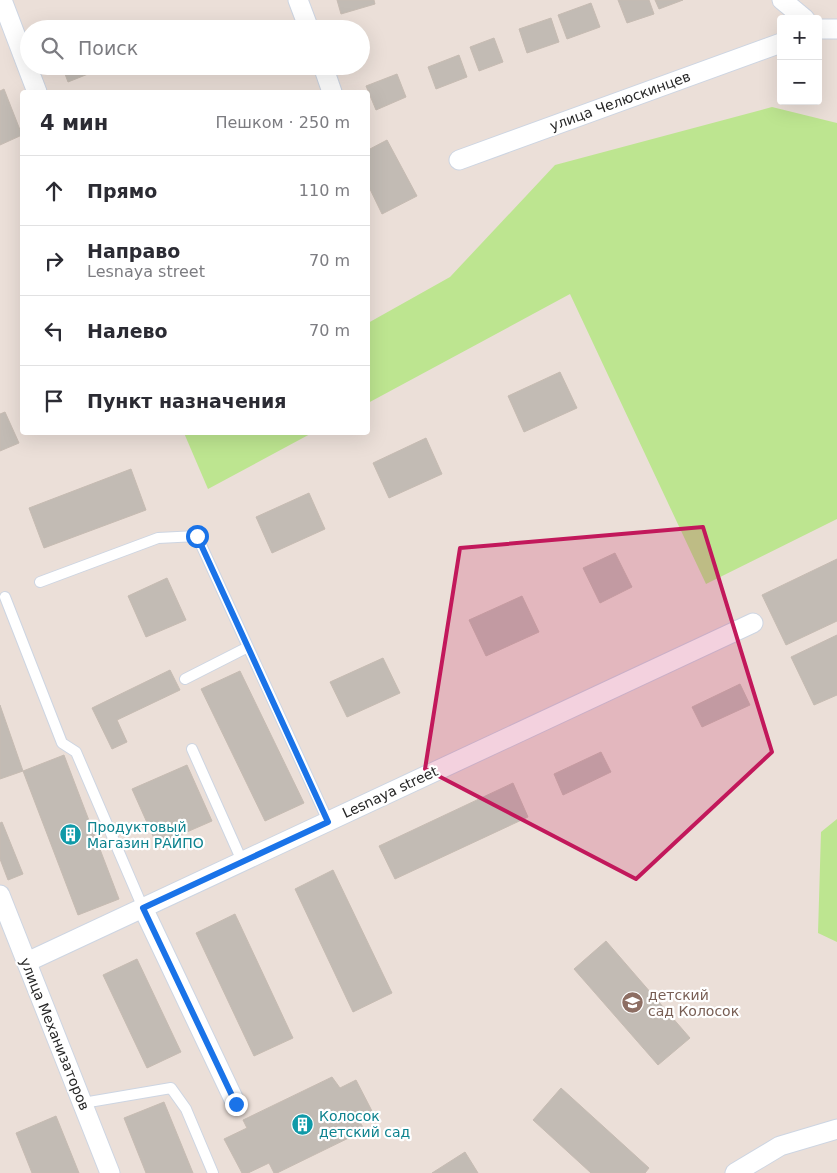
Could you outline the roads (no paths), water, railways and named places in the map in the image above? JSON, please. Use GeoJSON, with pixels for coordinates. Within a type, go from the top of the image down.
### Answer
{"type":"FeatureCollection","features":[{"type":"Feature","properties":{"kind":"street"},"geometry":{"type":"LineString","coordinates":[[2,0],[20,47]]}},
{"type":"Feature","properties":{"kind":"street"},"geometry":{"type":"LineString","coordinates":[[298,0],[306,20]]}},
{"type":"Feature","properties":{"kind":"street"},"geometry":{"type":"LineString","coordinates":[[782,0],[803,15]]}},
{"type":"Feature","properties":{"kind":"street","name":"улица Челюскинцев"},"geometry":{"type":"LineString","coordinates":[[459,160],[777,44]]}},
{"type":"Feature","properties":{"kind":"street"},"geometry":{"type":"LineString","coordinates":[[31,75],[36,90]]}},
{"type":"Feature","properties":{"kind":"street"},"geometry":{"type":"LineString","coordinates":[[326,75],[331,90]]}},
{"type":"Feature","properties":{"kind":"street","name":"Lesnaya street"},"geometry":{"type":"LineString","coordinates":[[27,962],[753,623]]}},
{"type":"Feature","properties":{"kind":"street","name":"улица Механизаторов"},"geometry":{"type":"LineString","coordinates":[[0,895],[110,1173]]}},
{"type":"Feature","properties":{"kind":"street"},"geometry":{"type":"LineString","coordinates":[[143,908],[236,1104]]}},
{"type":"Feature","properties":{"kind":"street"},"geometry":{"type":"LineString","coordinates":[[735,1173],[780,1146],[837,1129]]}},
{"type":"Feature","properties":{"kind":"lane"},"geometry":{"type":"LineString","coordinates":[[40,582],[158,538],[197,536],[328,822]]}},
{"type":"Feature","properties":{"kind":"lane"},"geometry":{"type":"LineString","coordinates":[[5,597],[62,743],[76,752],[143,908]]}},
{"type":"Feature","properties":{"kind":"lane"},"geometry":{"type":"LineString","coordinates":[[185,679],[248,647]]}},
{"type":"Feature","properties":{"kind":"lane"},"geometry":{"type":"LineString","coordinates":[[192,749],[242,861]]}},
{"type":"Feature","properties":{"kind":"lane"},"geometry":{"type":"LineString","coordinates":[[83,1104],[171,1088],[186,1109],[213,1173]]}},
{"type":"Feature","properties":{"kind":"place","name":"Продуктовый Магазин РАЙПО"},"geometry":{"type":"Point","coordinates":[71,835]}},
{"type":"Feature","properties":{"kind":"place","name":"детский сад Колосок"},"geometry":{"type":"Point","coordinates":[632,1003]}},
{"type":"Feature","properties":{"kind":"place","name":"Колосок детский сад"},"geometry":{"type":"Point","coordinates":[303,1124]}}]}
